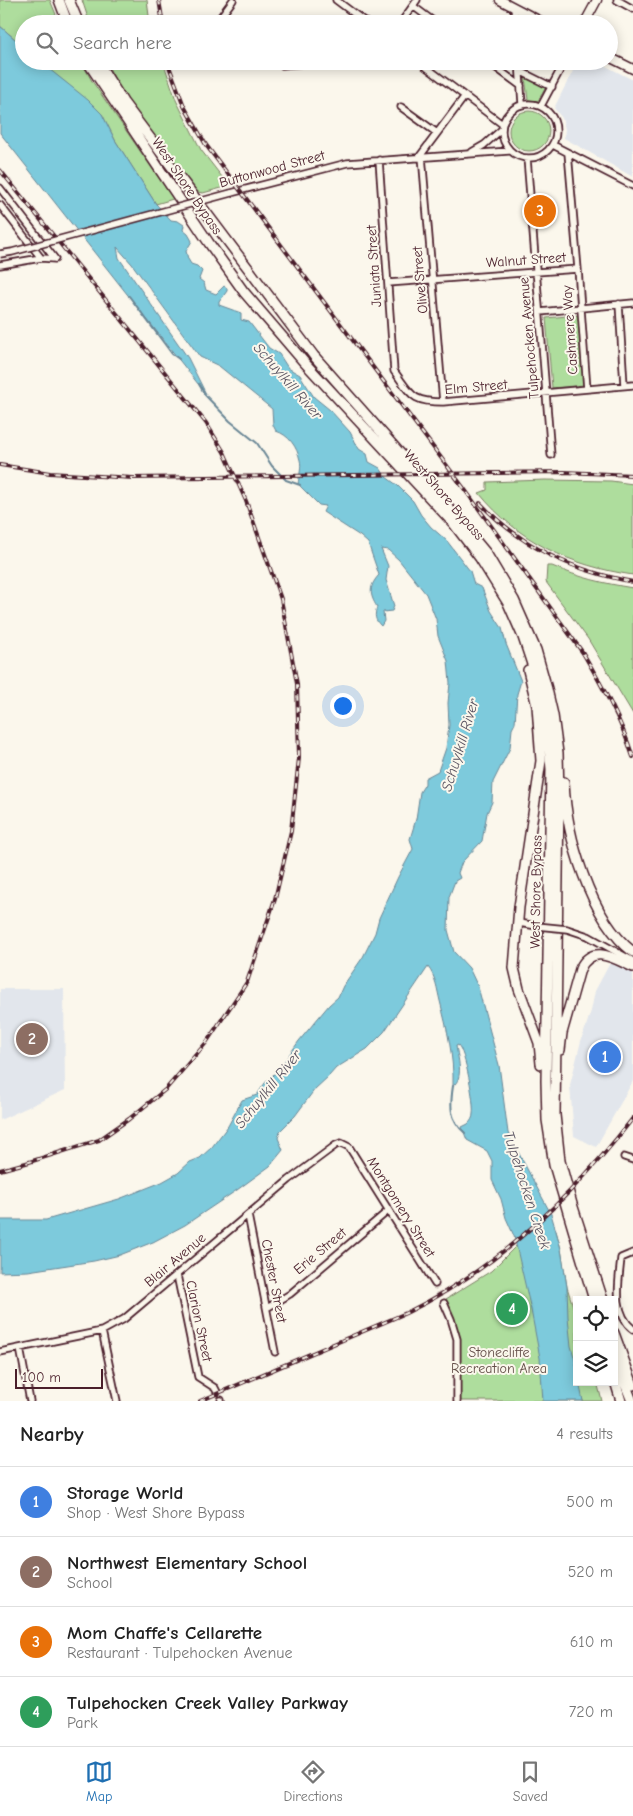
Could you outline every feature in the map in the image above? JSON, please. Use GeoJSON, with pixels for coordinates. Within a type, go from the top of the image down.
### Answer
{"type":"FeatureCollection","features":[{"type":"Feature","properties":{"kind":"highway"},"geometry":{"type":"LineString","coordinates":[[57,0],[64,15]]}},
{"type":"Feature","properties":{"kind":"highway"},"geometry":{"type":"LineString","coordinates":[[69,0],[75,15]]}},
{"type":"Feature","properties":{"kind":"highway","name":"West Shore Bypass"},"geometry":{"type":"LineString","coordinates":[[92,70],[208,243],[244,292],[304,362],[454,524],[480,558],[508,603],[523,637],[538,682],[546,715],[550,746],[552,801],[546,1081],[547,1120],[553,1161],[592,1296]]}},
{"type":"Feature","properties":{"kind":"highway","name":"West Shore Bypass"},"geometry":{"type":"LineString","coordinates":[[103,70],[123,102],[314,356],[452,512],[486,554],[514,600],[536,650],[548,689],[558,754],[555,1033],[555,1115],[557,1136],[560,1161],[572,1204],[602,1296]]}},
{"type":"Feature","properties":{"kind":"highway"},"geometry":{"type":"LineString","coordinates":[[508,603],[534,691],[541,747],[539,778],[519,907],[519,924],[514,960],[515,975],[540,1050],[542,1119],[553,1161]]}},
{"type":"Feature","properties":{"kind":"highway"},"geometry":{"type":"LineString","coordinates":[[548,689],[560,729],[571,830],[583,872],[593,898],[604,918],[620,940],[633,952]]}},
{"type":"Feature","properties":{"kind":"highway"},"geometry":{"type":"LineString","coordinates":[[557,1136],[560,1040],[582,965],[588,958],[594,955],[602,955],[633,967]]}},
{"type":"Feature","properties":{"kind":"highway"},"geometry":{"type":"LineString","coordinates":[[617,1341],[633,1385]]}},
{"type":"Feature","properties":{"kind":"highway"},"geometry":{"type":"LineString","coordinates":[[618,1366],[632,1401]]}},
{"type":"Feature","properties":{"kind":"highway"},"geometry":{"type":"LineString","coordinates":[[616,1386],[621,1401]]}},
{"type":"Feature","properties":{"kind":"main road"},"geometry":{"type":"LineString","coordinates":[[500,0],[528,15]]}},
{"type":"Feature","properties":{"kind":"main road"},"geometry":{"type":"LineString","coordinates":[[589,15],[597,0]]}},
{"type":"Feature","properties":{"kind":"main road"},"geometry":{"type":"LineString","coordinates":[[618,61],[633,69]]}},
{"type":"Feature","properties":{"kind":"street"},"geometry":{"type":"LineString","coordinates":[[222,15],[233,0]]}},
{"type":"Feature","properties":{"kind":"street"},"geometry":{"type":"LineString","coordinates":[[336,0],[356,15]]}},
{"type":"Feature","properties":{"kind":"street"},"geometry":{"type":"LineString","coordinates":[[406,15],[417,0]]}},
{"type":"Feature","properties":{"kind":"street"},"geometry":{"type":"LineString","coordinates":[[617,0],[633,8]]}},
{"type":"Feature","properties":{"kind":"street"},"geometry":{"type":"LineString","coordinates":[[413,6],[425,15]]}},
{"type":"Feature","properties":{"kind":"street"},"geometry":{"type":"LineString","coordinates":[[514,8],[515,15]]}},
{"type":"Feature","properties":{"kind":"street"},"geometry":{"type":"LineString","coordinates":[[430,70],[502,127],[509,151],[520,157],[539,157],[553,145],[556,133],[555,121],[547,110],[533,104],[522,104],[508,112],[502,127]]}},
{"type":"Feature","properties":{"kind":"street"},"geometry":{"type":"LineString","coordinates":[[499,70],[520,86]]}},
{"type":"Feature","properties":{"kind":"street"},"geometry":{"type":"LineString","coordinates":[[541,106],[560,70]]}},
{"type":"Feature","properties":{"kind":"street"},"geometry":{"type":"LineString","coordinates":[[522,104],[520,71],[552,87]]}},
{"type":"Feature","properties":{"kind":"street"},"geometry":{"type":"LineString","coordinates":[[421,156],[465,96]]}},
{"type":"Feature","properties":{"kind":"street"},"geometry":{"type":"LineString","coordinates":[[401,107],[437,133]]}},
{"type":"Feature","properties":{"kind":"street","name":"Buttonwood Street"},"geometry":{"type":"LineString","coordinates":[[467,153],[484,145],[502,127]]}},
{"type":"Feature","properties":{"kind":"street"},"geometry":{"type":"LineString","coordinates":[[553,145],[633,186]]}},
{"type":"Feature","properties":{"kind":"street","name":"Buttonwood Street"},"geometry":{"type":"LineString","coordinates":[[0,254],[337,164],[421,156],[509,151]]}},
{"type":"Feature","properties":{"kind":"street","name":"Walnut Street"},"geometry":{"type":"LineString","coordinates":[[388,283],[578,269],[568,153]]}},
{"type":"Feature","properties":{"kind":"street","name":"Olive Street"},"geometry":{"type":"LineString","coordinates":[[421,156],[443,402]]}},
{"type":"Feature","properties":{"kind":"street","name":"Tulpehocken Avenue"},"geometry":{"type":"LineString","coordinates":[[527,158],[551,455]]}},
{"type":"Feature","properties":{"kind":"street","name":"Juniata Street"},"geometry":{"type":"LineString","coordinates":[[379,160],[394,371]]}},
{"type":"Feature","properties":{"kind":"street"},"geometry":{"type":"LineString","coordinates":[[0,188],[55,259],[41,258],[0,265]]}},
{"type":"Feature","properties":{"kind":"street"},"geometry":{"type":"LineString","coordinates":[[0,204],[41,258]]}},
{"type":"Feature","properties":{"kind":"street","name":"Cashmere Way"},"geometry":{"type":"LineString","coordinates":[[578,269],[587,389]]}},
{"type":"Feature","properties":{"kind":"street"},"geometry":{"type":"LineString","coordinates":[[540,312],[633,303]]}},
{"type":"Feature","properties":{"kind":"street"},"geometry":{"type":"LineString","coordinates":[[619,304],[624,385]]}},
{"type":"Feature","properties":{"kind":"street","name":"Elm Street"},"geometry":{"type":"LineString","coordinates":[[394,371],[416,399],[424,402],[443,402],[633,385]]}},
{"type":"Feature","properties":{"kind":"street"},"geometry":{"type":"LineString","coordinates":[[519,924],[567,930],[594,938],[633,960]]}},
{"type":"Feature","properties":{"kind":"street","name":"Montgomery Street"},"geometry":{"type":"LineString","coordinates":[[345,1144],[349,1147],[435,1284]]}},
{"type":"Feature","properties":{"kind":"street","name":"Blair Avenue"},"geometry":{"type":"LineString","coordinates":[[0,1352],[102,1331],[124,1318],[289,1180],[336,1145],[345,1144]]}},
{"type":"Feature","properties":{"kind":"street"},"geometry":{"type":"LineString","coordinates":[[624,1157],[633,1160]]}},
{"type":"Feature","properties":{"kind":"street","name":"Erie Street"},"geometry":{"type":"LineString","coordinates":[[267,1308],[290,1294],[388,1211]]}},
{"type":"Feature","properties":{"kind":"street","name":"Chester Street"},"geometry":{"type":"LineString","coordinates":[[248,1215],[276,1352]]}},
{"type":"Feature","properties":{"kind":"street"},"geometry":{"type":"LineString","coordinates":[[633,1254],[621,1258],[618,1297],[627,1324],[633,1329]]}},
{"type":"Feature","properties":{"kind":"street","name":"Clarion Street"},"geometry":{"type":"LineString","coordinates":[[177,1275],[198,1377],[215,1388],[216,1392]]}},
{"type":"Feature","properties":{"kind":"street"},"geometry":{"type":"LineString","coordinates":[[444,1303],[452,1319],[457,1338],[457,1401]]}},
{"type":"Feature","properties":{"kind":"street"},"geometry":{"type":"LineString","coordinates":[[102,1331],[117,1401]]}},
{"type":"Feature","properties":{"kind":"street"},"geometry":{"type":"LineString","coordinates":[[20,1348],[30,1401]]}},
{"type":"Feature","properties":{"kind":"shaded area"},"geometry":{"type":"Polygon","coordinates":[[[573,70],[614,70],[633,80],[633,177],[564,138],[565,129],[562,118],[554,108],[573,70]]]}},
{"type":"Feature","properties":{"kind":"shaded area"},"geometry":{"type":"Polygon","coordinates":[[[610,963],[633,973],[633,1081],[596,1147],[574,1136],[570,1085],[595,991],[610,963]]]}},
{"type":"Feature","properties":{"kind":"shaded area"},"geometry":{"type":"Polygon","coordinates":[[[0,989],[64,989],[65,1090],[0,1120],[0,989]]]}},
{"type":"Feature","properties":{"kind":"green space"},"geometry":{"type":"Polygon","coordinates":[[[0,0],[50,0],[56,15],[15,15],[15,39],[0,26],[0,0]]]}},
{"type":"Feature","properties":{"kind":"green space"},"geometry":{"type":"Polygon","coordinates":[[[82,0],[147,0],[149,15],[87,15],[82,0]]]}},
{"type":"Feature","properties":{"kind":"green space"},"geometry":{"type":"Polygon","coordinates":[[[50,70],[86,70],[173,199],[156,204],[115,140],[102,114],[50,70]]]}},
{"type":"Feature","properties":{"kind":"green space"},"geometry":{"type":"Polygon","coordinates":[[[110,70],[166,70],[176,100],[201,150],[229,186],[203,193],[198,192],[136,112],[110,70]]]}},
{"type":"Feature","properties":{"kind":"green space"},"geometry":{"type":"Polygon","coordinates":[[[525,77],[546,87],[538,101],[528,100],[525,77]]]}},
{"type":"Feature","properties":{"kind":"green space"},"geometry":{"type":"Polygon","coordinates":[[[533,111],[540,114],[546,120],[549,131],[548,139],[540,148],[533,151],[525,151],[518,148],[510,139],[509,127],[512,120],[521,112],[533,111]]]}},
{"type":"Feature","properties":{"kind":"green space"},"geometry":{"type":"Polygon","coordinates":[[[578,315],[584,385],[552,388],[546,318],[578,315]]]}},
{"type":"Feature","properties":{"kind":"green space"},"geometry":{"type":"Polygon","coordinates":[[[545,480],[611,481],[633,484],[633,575],[588,565],[548,549],[511,525],[479,493],[487,490],[487,482],[545,480]]]}},
{"type":"Feature","properties":{"kind":"green space"},"geometry":{"type":"Polygon","coordinates":[[[547,566],[592,580],[633,588],[633,714],[588,639],[546,582],[547,566]]]}},
{"type":"Feature","properties":{"kind":"green space","name":"Stonecliffe Recreation Area"},"geometry":{"type":"Polygon","coordinates":[[[556,1231],[567,1287],[573,1306],[573,1386],[598,1386],[602,1401],[460,1401],[458,1360],[460,1338],[446,1299],[491,1271],[516,1246],[556,1231]]]}},
{"type":"Feature","properties":{"kind":"water"},"geometry":{"type":"Polygon","coordinates":[[[0,26],[15,39],[15,70],[50,70],[88,100],[102,114],[115,140],[156,204],[171,220],[178,221],[184,225],[183,230],[192,241],[186,251],[188,259],[191,264],[197,266],[202,271],[199,279],[204,283],[206,290],[216,294],[224,286],[227,288],[219,305],[241,313],[241,320],[249,322],[269,348],[279,354],[288,368],[300,375],[314,397],[330,410],[350,432],[359,449],[367,454],[369,462],[380,468],[386,477],[413,501],[421,515],[447,541],[470,571],[474,584],[482,588],[491,611],[502,628],[506,644],[521,681],[517,694],[515,723],[512,729],[510,748],[493,782],[492,802],[487,813],[482,841],[462,862],[458,873],[460,878],[455,881],[449,897],[448,930],[454,952],[469,968],[478,987],[499,1065],[508,1133],[551,1214],[556,1231],[567,1287],[568,1317],[573,1353],[573,1386],[580,1386],[583,1401],[543,1401],[540,1358],[514,1236],[492,1180],[492,1161],[487,1151],[467,1140],[462,1127],[469,1123],[473,1115],[469,1078],[464,1057],[458,1045],[456,1046],[459,1073],[453,1086],[451,1053],[447,1032],[436,983],[428,967],[384,1032],[367,1049],[336,1068],[315,1089],[295,1116],[280,1131],[278,1138],[283,1150],[270,1166],[237,1190],[185,1225],[153,1242],[120,1255],[28,1271],[0,1272],[0,1220],[46,1220],[119,1199],[162,1182],[178,1173],[190,1162],[200,1158],[212,1147],[228,1126],[242,1100],[257,1095],[299,1041],[338,997],[343,986],[363,957],[375,933],[379,918],[413,849],[410,839],[416,819],[420,792],[425,784],[425,778],[438,771],[446,748],[449,725],[448,703],[450,683],[448,661],[438,636],[436,619],[426,594],[399,560],[388,550],[381,549],[388,566],[386,580],[394,606],[392,611],[383,612],[384,621],[381,626],[377,622],[377,607],[371,590],[373,583],[379,575],[368,543],[323,512],[326,506],[319,505],[298,484],[301,466],[299,455],[289,439],[276,431],[273,425],[272,409],[219,366],[200,357],[132,264],[117,247],[119,258],[188,358],[206,394],[0,133],[0,26]]]}},
{"type":"Feature","properties":{"kind":"waterway"},"geometry":{"type":"LineString","coordinates":[[129,296],[172,354],[179,359]]}},
{"type":"Feature","properties":{"kind":"waterway"},"geometry":{"type":"LineString","coordinates":[[199,384],[205,395],[230,421],[257,443],[272,466],[286,480],[300,485]]}},
{"type":"Feature","properties":{"kind":"waterway"},"geometry":{"type":"LineString","coordinates":[[453,1086],[451,1100],[453,1117],[465,1133]]}},
{"type":"Feature","properties":{"kind":"tunnel"},"geometry":{"type":"LineString","coordinates":[[435,1284],[444,1303]]}},
{"type":"Feature","properties":{"kind":"railway"},"geometry":{"type":"LineString","coordinates":[[159,0],[162,15]]}},
{"type":"Feature","properties":{"kind":"railway"},"geometry":{"type":"LineString","coordinates":[[170,70],[184,106],[206,145],[463,487],[583,653],[611,704],[633,757]]}},
{"type":"Feature","properties":{"kind":"railway"},"geometry":{"type":"LineString","coordinates":[[0,170],[206,423],[224,452],[246,501],[281,599],[297,684],[299,758],[291,831],[275,899],[247,982],[206,1043],[166,1089],[99,1140],[0,1170]]}},
{"type":"Feature","properties":{"kind":"railway"},"geometry":{"type":"LineString","coordinates":[[0,465],[50,473],[133,478],[564,472],[633,475]]}},
{"type":"Feature","properties":{"kind":"railway"},"geometry":{"type":"LineString","coordinates":[[480,503],[514,533],[550,555],[590,571],[633,582]]}},
{"type":"Feature","properties":{"kind":"railway"},"geometry":{"type":"LineString","coordinates":[[200,1401],[406,1313],[471,1275],[501,1253],[558,1203],[584,1176],[633,1118]]}},
{"type":"Feature","properties":{"kind":"place","name":"Mom Chaffe's Cellarette"},"geometry":{"type":"Point","coordinates":[540,211]}},
{"type":"Feature","properties":{"kind":"place","name":"Northwest Elementary School"},"geometry":{"type":"Point","coordinates":[32,1039]}},
{"type":"Feature","properties":{"kind":"place","name":"Storage World"},"geometry":{"type":"Point","coordinates":[605,1057]}},
{"type":"Feature","properties":{"kind":"place","name":"Tulpehocken Creek Valley Parkway"},"geometry":{"type":"Point","coordinates":[512,1309]}},
{"type":"Feature","properties":{"kind":"water label","name":"Schuylkill River"},"geometry":{"type":"Point","coordinates":[288,381]}},
{"type":"Feature","properties":{"kind":"water label","name":"Schuylkill River"},"geometry":{"type":"Point","coordinates":[460,745]}},
{"type":"Feature","properties":{"kind":"water label","name":"Schuylkill River"},"geometry":{"type":"Point","coordinates":[268,1089]}},
{"type":"Feature","properties":{"kind":"water label","name":"Tulpehocken Creek"},"geometry":{"type":"Point","coordinates":[527,1190]}}]}
